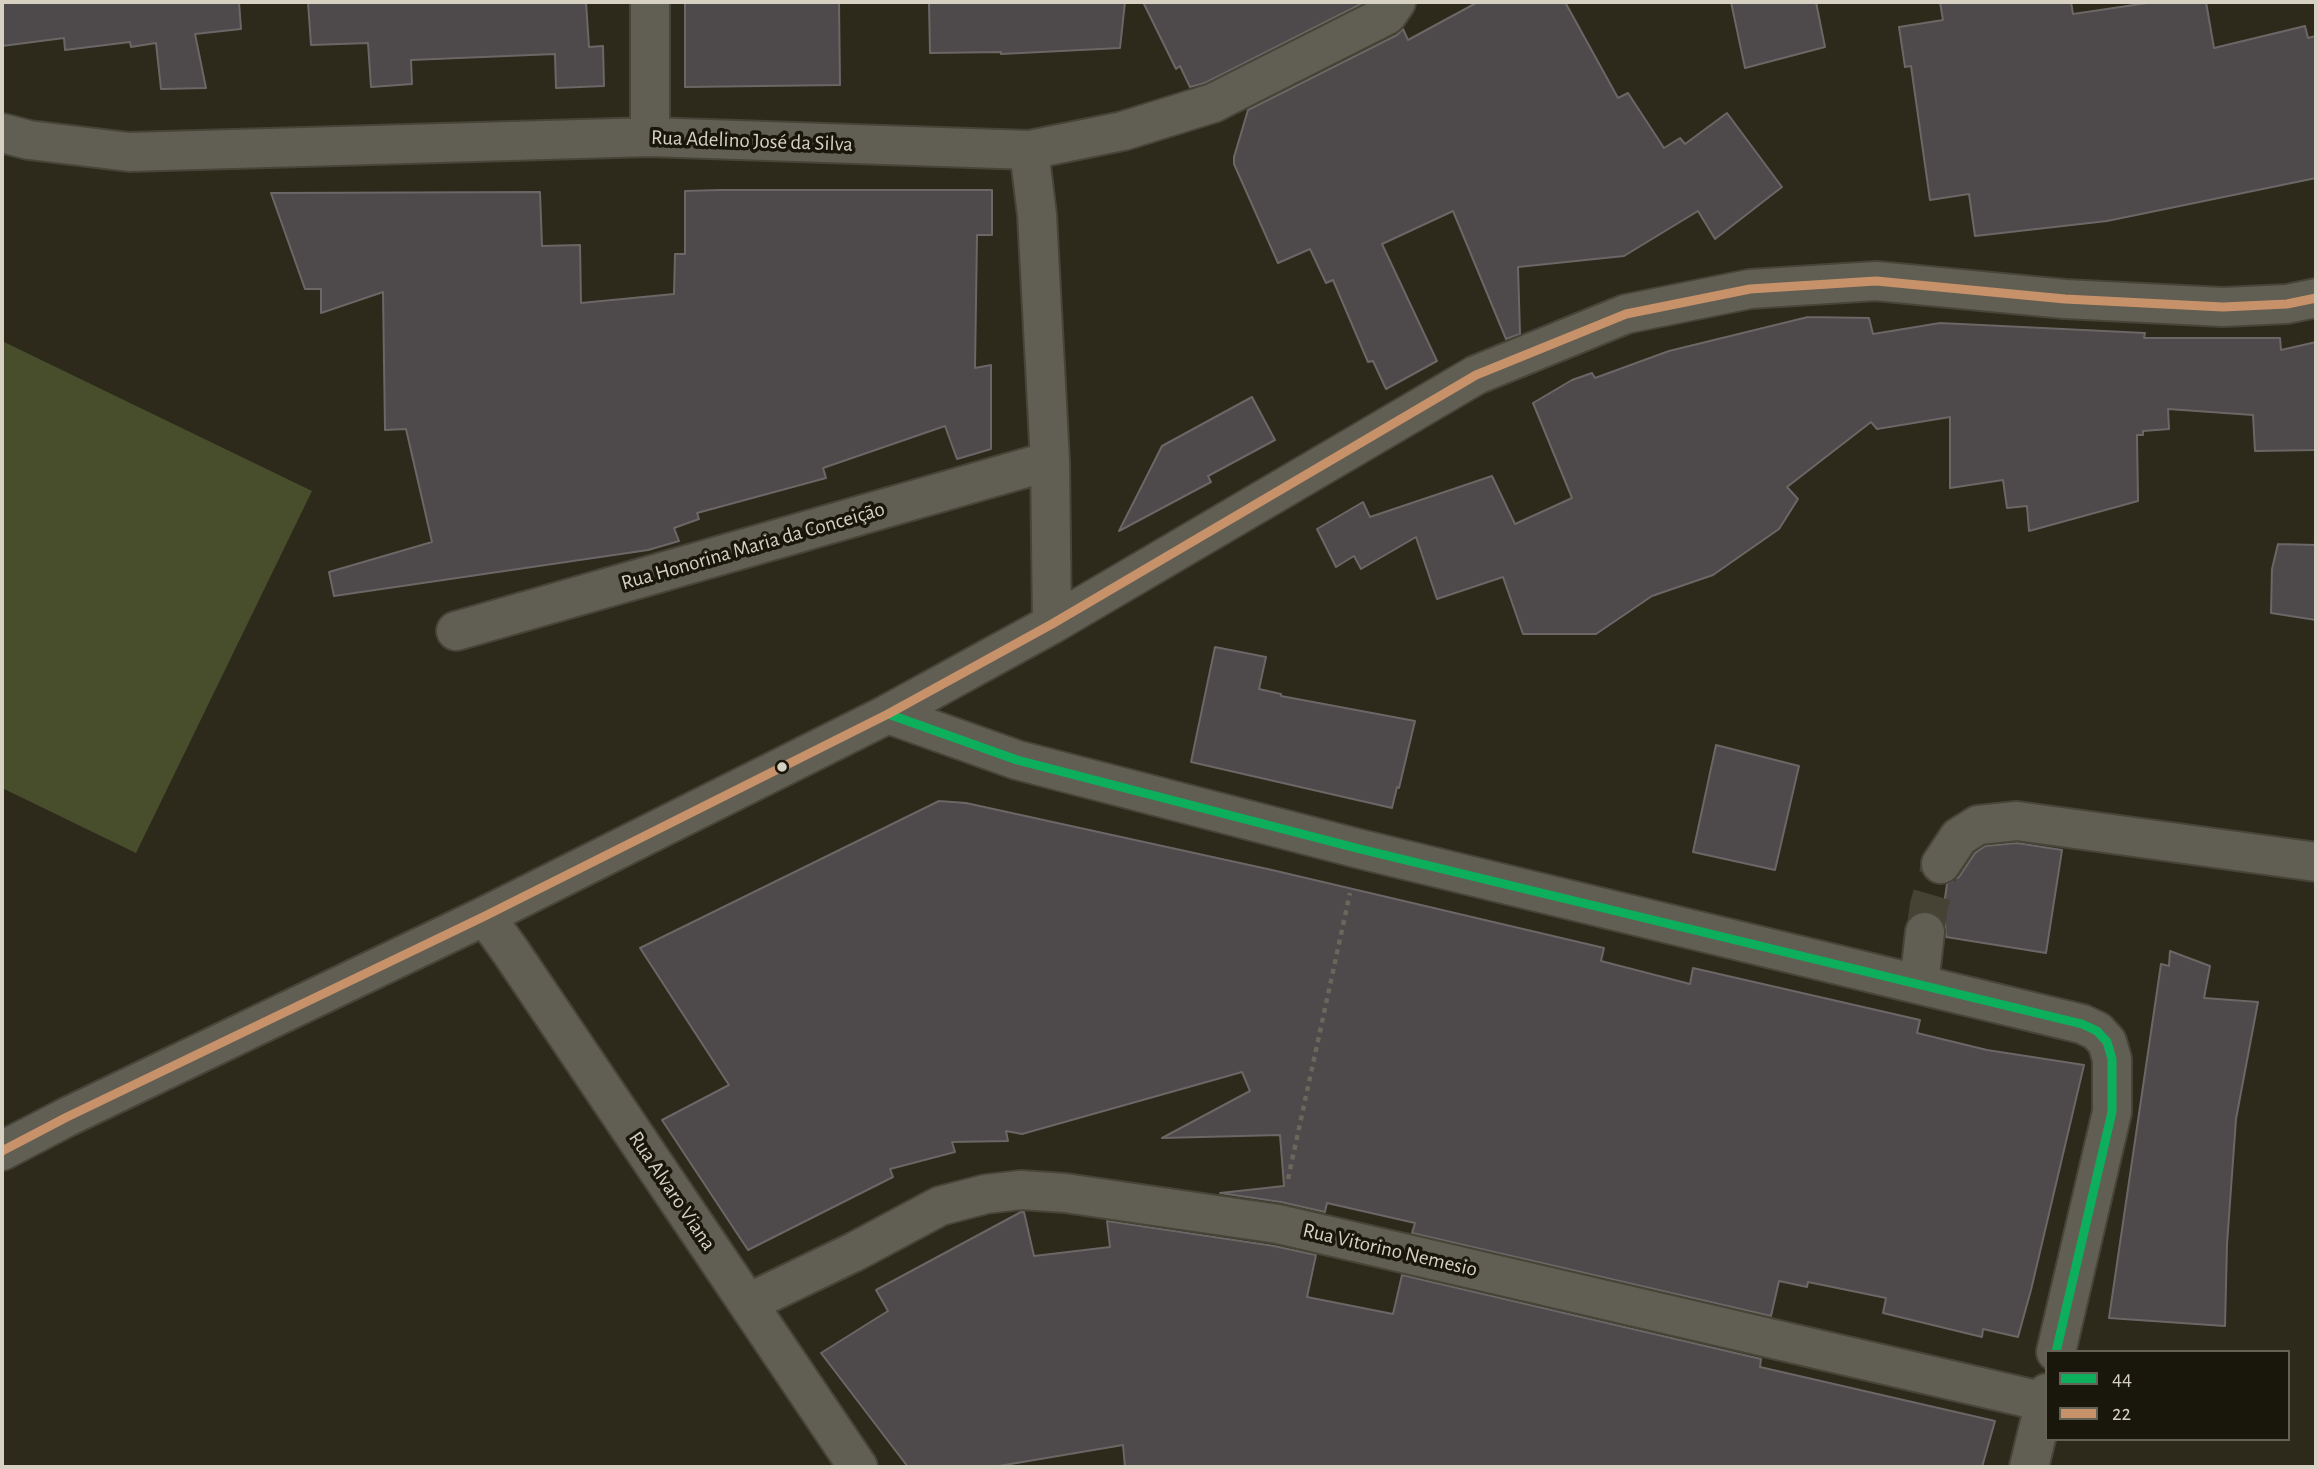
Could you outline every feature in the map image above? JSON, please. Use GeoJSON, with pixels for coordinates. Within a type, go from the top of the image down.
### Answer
{"type":"FeatureCollection","features":[{"type":"Feature","properties":{"kind":"street"},"geometry":{"type":"LineString","coordinates":[[650,2],[650,137]]}},
{"type":"Feature","properties":{"kind":"street","name":"Rua Adelino José da Silva"},"geometry":{"type":"LineString","coordinates":[[2,133],[29,140],[129,152],[650,137],[1029,150],[1123,131],[1213,103],[1387,15],[1396,2]]}},
{"type":"Feature","properties":{"kind":"street"},"geometry":{"type":"LineString","coordinates":[[1029,150],[1037,215],[1050,461],[1052,624]]}},
{"type":"Feature","properties":{"kind":"street"},"geometry":{"type":"LineString","coordinates":[[2,1151],[67,1116],[485,916],[888,714],[1052,624],[1476,375],[1626,314],[1750,289],[1876,281],[2065,299],[2223,307],[2287,304],[2316,298]]}},
{"type":"Feature","properties":{"kind":"street","name":"Rua Honorina Maria da Conceição"},"geometry":{"type":"LineString","coordinates":[[456,631],[1050,461]]}},
{"type":"Feature","properties":{"kind":"street"},"geometry":{"type":"LineString","coordinates":[[888,714],[1017,760],[1360,849],[2082,1024],[2096,1031],[2107,1042],[2112,1059],[2112,1112],[2056,1350]]}},
{"type":"Feature","properties":{"kind":"street"},"geometry":{"type":"LineString","coordinates":[[1941,864],[1959,837],[1978,825],[2017,821],[2316,862]]}},
{"type":"Feature","properties":{"kind":"street","name":"Rua Alvaro Viana"},"geometry":{"type":"LineString","coordinates":[[485,916],[858,1467]]}},
{"type":"Feature","properties":{"kind":"street"},"geometry":{"type":"LineString","coordinates":[[1919,984],[1925,932]]}},
{"type":"Feature","properties":{"kind":"street","name":"Rua Vitorino Nemesio"},"geometry":{"type":"LineString","coordinates":[[748,1303],[854,1252],[940,1206],[986,1194],[1021,1190],[1065,1193],[1278,1224],[2045,1397]]}},
{"type":"Feature","properties":{"kind":"street"},"geometry":{"type":"LineString","coordinates":[[2029,1467],[2045,1401]]}},
{"type":"Feature","properties":{"kind":"path"},"geometry":{"type":"LineString","coordinates":[[1278,1224],[1360,849]]}},
{"type":"Feature","properties":{"kind":"green space"},"geometry":{"type":"Polygon","coordinates":[[[2,341],[312,491],[136,853],[2,788],[2,341]]]}},
{"type":"Feature","properties":{"kind":"building"},"geometry":{"type":"Polygon","coordinates":[[[2,2],[239,2],[241,29],[195,34],[206,88],[161,89],[156,43],[131,47],[130,42],[65,50],[64,38],[2,46],[2,2]]]}},
{"type":"Feature","properties":{"kind":"building"},"geometry":{"type":"Polygon","coordinates":[[[308,2],[586,2],[589,47],[603,46],[604,86],[556,88],[555,54],[411,60],[412,84],[371,87],[368,43],[311,45],[308,2]]]}},
{"type":"Feature","properties":{"kind":"building"},"geometry":{"type":"Polygon","coordinates":[[[685,2],[839,2],[840,85],[685,87],[685,2]]]}},
{"type":"Feature","properties":{"kind":"building"},"geometry":{"type":"Polygon","coordinates":[[[929,2],[1125,2],[1120,48],[1001,54],[930,53],[929,2]]]}},
{"type":"Feature","properties":{"kind":"building"},"geometry":{"type":"Polygon","coordinates":[[[1143,2],[1365,2],[1205,83],[1190,87],[1180,66],[1176,69],[1143,2]]]}},
{"type":"Feature","properties":{"kind":"building"},"geometry":{"type":"Polygon","coordinates":[[[1478,2],[1565,2],[1618,98],[1628,93],[1664,148],[1680,138],[1685,144],[1727,113],[1782,187],[1715,239],[1698,211],[1624,256],[1518,267],[1520,334],[1506,339],[1453,211],[1382,244],[1437,361],[1386,389],[1373,361],[1368,362],[1333,280],[1326,283],[1310,249],[1278,263],[1234,164],[1234,157],[1248,110],[1397,35],[1403,29],[1408,40],[1478,2]]]}},
{"type":"Feature","properties":{"kind":"building"},"geometry":{"type":"Polygon","coordinates":[[[1731,2],[1816,2],[1825,47],[1745,68],[1731,2]]]}},
{"type":"Feature","properties":{"kind":"building"},"geometry":{"type":"Polygon","coordinates":[[[1940,2],[2071,2],[2073,14],[2154,2],[2206,2],[2214,48],[2305,26],[2308,38],[2316,36],[2316,178],[2107,221],[1975,236],[1969,194],[1930,200],[1911,66],[1905,67],[1899,27],[1943,20],[1940,2]]]}},
{"type":"Feature","properties":{"kind":"building"},"geometry":{"type":"Polygon","coordinates":[[[992,190],[992,235],[977,235],[975,368],[991,365],[991,449],[957,459],[945,426],[823,468],[826,478],[697,513],[699,519],[674,528],[679,541],[648,550],[334,596],[329,572],[432,542],[406,429],[385,430],[383,292],[321,313],[321,289],[305,289],[271,193],[540,192],[542,246],[580,245],[581,303],[674,294],[675,254],[685,254],[685,191],[992,190]]]}},
{"type":"Feature","properties":{"kind":"building"},"geometry":{"type":"Polygon","coordinates":[[[1808,317],[1869,318],[1873,334],[1940,323],[2145,333],[2144,338],[2280,338],[2281,350],[2316,342],[2316,450],[2255,451],[2253,415],[2168,409],[2169,429],[2143,431],[2143,435],[2137,435],[2138,501],[2029,531],[2027,506],[2007,508],[2003,480],[1950,488],[1950,417],[1877,429],[1871,422],[1787,487],[1798,499],[1779,529],[1713,575],[1652,596],[1596,634],[1523,634],[1503,577],[1437,599],[1416,537],[1361,569],[1354,556],[1336,567],[1317,529],[1363,502],[1370,517],[1492,476],[1515,524],[1572,498],[1533,403],[1572,380],[1592,373],[1595,378],[1669,351],[1808,317]]]}},
{"type":"Feature","properties":{"kind":"building"},"geometry":{"type":"Polygon","coordinates":[[[1252,397],[1275,440],[1208,476],[1211,482],[1119,531],[1162,446],[1252,397]]]}},
{"type":"Feature","properties":{"kind":"building"},"geometry":{"type":"Polygon","coordinates":[[[2278,544],[2316,545],[2316,620],[2271,613],[2272,569],[2278,544]]]}},
{"type":"Feature","properties":{"kind":"building"},"geometry":{"type":"Polygon","coordinates":[[[1215,647],[1266,657],[1259,689],[1281,696],[1415,721],[1392,808],[1191,762],[1215,647]]]}},
{"type":"Feature","properties":{"kind":"building"},"geometry":{"type":"Polygon","coordinates":[[[1716,745],[1799,766],[1775,870],[1693,852],[1716,745]]]}},
{"type":"Feature","properties":{"kind":"building"},"geometry":{"type":"Polygon","coordinates":[[[939,801],[966,803],[1272,870],[1604,948],[1601,961],[1690,984],[1693,968],[1920,1020],[1917,1033],[1987,1050],[2084,1065],[2018,1337],[1983,1329],[1982,1337],[1883,1313],[1886,1298],[1808,1282],[1807,1287],[1779,1281],[1771,1316],[1412,1233],[1415,1223],[1327,1203],[1325,1212],[1220,1193],[1284,1186],[1280,1135],[1162,1138],[1250,1091],[1242,1072],[1022,1134],[1006,1131],[1008,1141],[952,1142],[955,1152],[890,1169],[893,1177],[748,1250],[662,1120],[729,1085],[640,948],[939,801]]]}},
{"type":"Feature","properties":{"kind":"building"},"geometry":{"type":"Polygon","coordinates":[[[2017,843],[2062,850],[2046,953],[1946,937],[1942,919],[1947,884],[1959,877],[1975,853],[1985,846],[2017,843]]]}},
{"type":"Feature","properties":{"kind":"building"},"geometry":{"type":"Polygon","coordinates":[[[2170,951],[2210,966],[2204,998],[2258,1002],[2236,1119],[2227,1244],[2225,1326],[2109,1318],[2161,964],[2169,966],[2170,951]]]}},
{"type":"Feature","properties":{"kind":"building"},"geometry":{"type":"Polygon","coordinates":[[[1024,1212],[1034,1256],[1110,1247],[1107,1221],[1274,1246],[1316,1255],[1307,1297],[1393,1314],[1402,1275],[1761,1359],[1760,1367],[1995,1421],[1982,1467],[1125,1467],[1123,1445],[993,1467],[908,1467],[821,1353],[888,1311],[876,1290],[1024,1212]]]}},
{"type":"Feature","properties":{"kind":"tunnel"},"geometry":{"type":"LineString","coordinates":[[1925,932],[1929,905],[1941,864]]}},
{"type":"Feature","properties":{"kind":"transit line","name":"22"},"geometry":{"type":"LineString","coordinates":[[2,1151],[67,1117],[485,916],[888,714],[1052,624],[1476,375],[1626,314],[1750,289],[1876,281],[2065,299],[2223,307],[2287,304],[2316,298]]}},
{"type":"Feature","properties":{"kind":"transit line","name":"44"},"geometry":{"type":"LineString","coordinates":[[888,714],[1017,760],[1360,849],[2082,1024],[2097,1031],[2107,1042],[2112,1059],[2112,1112],[2056,1350]]}}]}
